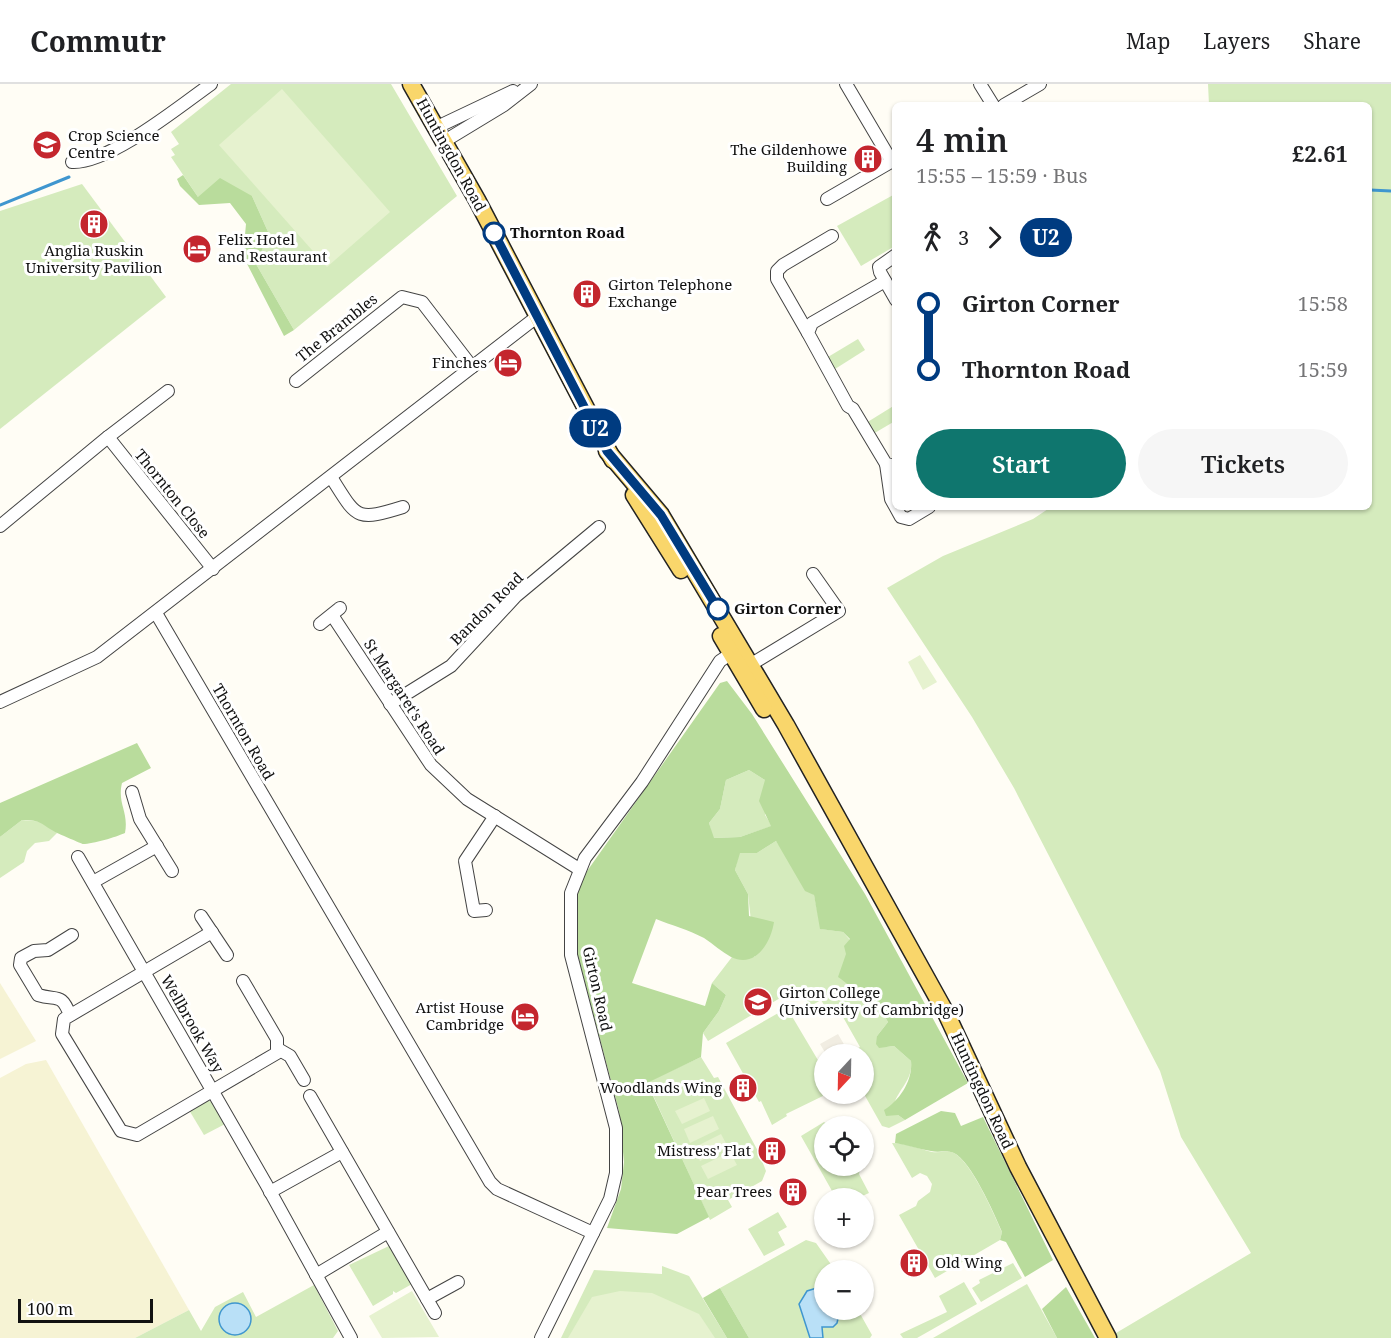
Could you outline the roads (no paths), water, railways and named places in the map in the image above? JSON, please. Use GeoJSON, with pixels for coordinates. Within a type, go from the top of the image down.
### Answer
{"type":"FeatureCollection","features":[{"type":"Feature","properties":{"kind":"main road","name":"Huntingdon Road"},"geometry":{"type":"LineString","coordinates":[[411,84],[538,316],[607,451],[661,515],[736,650],[816,783],[946,1015],[1018,1167],[1108,1338]]}},
{"type":"Feature","properties":{"kind":"street"},"geometry":{"type":"LineString","coordinates":[[72,162],[83,163],[130,141],[211,84]]}},
{"type":"Feature","properties":{"kind":"street"},"geometry":{"type":"LineString","coordinates":[[440,135],[530,84]]}},
{"type":"Feature","properties":{"kind":"street"},"geometry":{"type":"LineString","coordinates":[[846,84],[892,157]]}},
{"type":"Feature","properties":{"kind":"street"},"geometry":{"type":"LineString","coordinates":[[980,84],[993,102]]}},
{"type":"Feature","properties":{"kind":"street"},"geometry":{"type":"LineString","coordinates":[[1001,102],[1040,84]]}},
{"type":"Feature","properties":{"kind":"street"},"geometry":{"type":"LineString","coordinates":[[827,199],[892,161]]}},
{"type":"Feature","properties":{"kind":"street"},"geometry":{"type":"LineString","coordinates":[[832,236],[783,265],[777,271],[777,279],[848,406],[853,409],[891,465],[892,501]]}},
{"type":"Feature","properties":{"kind":"street"},"geometry":{"type":"LineString","coordinates":[[892,258],[879,267],[892,293]]}},
{"type":"Feature","properties":{"kind":"street"},"geometry":{"type":"LineString","coordinates":[[808,333],[812,323],[885,281]]}},
{"type":"Feature","properties":{"kind":"street","name":"The Brambles"},"geometry":{"type":"LineString","coordinates":[[296,381],[402,297],[422,302],[472,367]]}},
{"type":"Feature","properties":{"kind":"street"},"geometry":{"type":"LineString","coordinates":[[0,702],[97,657],[538,316]]}},
{"type":"Feature","properties":{"kind":"street"},"geometry":{"type":"LineString","coordinates":[[0,526],[168,391]]}},
{"type":"Feature","properties":{"kind":"street","name":"Thornton Close"},"geometry":{"type":"LineString","coordinates":[[108,437],[213,569]]}},
{"type":"Feature","properties":{"kind":"street"},"geometry":{"type":"LineString","coordinates":[[331,477],[350,507],[361,516],[373,516],[402,507]]}},
{"type":"Feature","properties":{"kind":"street"},"geometry":{"type":"LineString","coordinates":[[897,510],[901,517],[909,519],[924,510]]}},
{"type":"Feature","properties":{"kind":"street","name":"Bandon Road"},"geometry":{"type":"LineString","coordinates":[[390,704],[451,666],[516,596],[599,527]]}},
{"type":"Feature","properties":{"kind":"street"},"geometry":{"type":"LineString","coordinates":[[746,667],[839,611],[813,574]]}},
{"type":"Feature","properties":{"kind":"street","name":"St Margaret's Road"},"geometry":{"type":"LineString","coordinates":[[320,624],[336,611],[390,704],[431,765],[467,799],[579,869]]}},
{"type":"Feature","properties":{"kind":"street","name":"Thornton Road"},"geometry":{"type":"LineString","coordinates":[[156,613],[490,1182],[497,1189],[593,1233]]}},
{"type":"Feature","properties":{"kind":"street","name":"Girton Road"},"geometry":{"type":"LineString","coordinates":[[541,1338],[610,1199],[616,1173],[616,1128],[571,955],[570,903],[579,869],[669,743],[720,661],[736,650]]}},
{"type":"Feature","properties":{"kind":"street"},"geometry":{"type":"LineString","coordinates":[[132,792],[140,819],[172,871]]}},
{"type":"Feature","properties":{"kind":"street"},"geometry":{"type":"LineString","coordinates":[[486,910],[474,911],[465,861],[495,816]]}},
{"type":"Feature","properties":{"kind":"street"},"geometry":{"type":"LineString","coordinates":[[93,882],[157,846]]}},
{"type":"Feature","properties":{"kind":"street","name":"Wellbrook Way"},"geometry":{"type":"LineString","coordinates":[[78,857],[270,1192],[348,1337]]}},
{"type":"Feature","properties":{"kind":"street"},"geometry":{"type":"LineString","coordinates":[[201,915],[226,955]]}},
{"type":"Feature","properties":{"kind":"street","name":"Wellbrook Way"},"geometry":{"type":"LineString","coordinates":[[212,932],[64,1019],[62,1034],[121,1131],[136,1135],[273,1057],[279,1049]]}},
{"type":"Feature","properties":{"kind":"street"},"geometry":{"type":"LineString","coordinates":[[70,1015],[66,1005],[59,998],[38,995],[20,965],[21,958],[26,953],[48,950],[72,935]]}},
{"type":"Feature","properties":{"kind":"street"},"geometry":{"type":"LineString","coordinates":[[243,981],[278,1040],[279,1049],[290,1056],[304,1080]]}},
{"type":"Feature","properties":{"kind":"street"},"geometry":{"type":"LineString","coordinates":[[310,1096],[435,1314]]}},
{"type":"Feature","properties":{"kind":"street"},"geometry":{"type":"LineString","coordinates":[[270,1192],[342,1152]]}},
{"type":"Feature","properties":{"kind":"street"},"geometry":{"type":"LineString","coordinates":[[316,1275],[388,1232]]}},
{"type":"Feature","properties":{"kind":"street"},"geometry":{"type":"LineString","coordinates":[[427,1299],[458,1282]]}},
{"type":"Feature","properties":{"kind":"water"},"geometry":{"type":"Polygon","coordinates":[[[814,1289],[814,1320],[838,1320],[833,1327],[822,1327],[823,1338],[810,1338],[799,1304],[807,1291],[814,1289]]]}},
{"type":"Feature","properties":{"kind":"water"},"geometry":{"type":"Polygon","coordinates":[[[235,1303],[246,1308],[251,1319],[246,1330],[235,1335],[224,1330],[219,1319],[224,1308],[235,1303]]]}},
{"type":"Feature","properties":{"kind":"waterway"},"geometry":{"type":"LineString","coordinates":[[0,205],[69,177]]}},
{"type":"Feature","properties":{"kind":"waterway"},"geometry":{"type":"LineString","coordinates":[[1372,190],[1391,191]]}},
{"type":"Feature","properties":{"kind":"place","name":"Crop Science Centre"},"geometry":{"type":"Point","coordinates":[47,145]}},
{"type":"Feature","properties":{"kind":"place","name":"The Gildenhowe Building"},"geometry":{"type":"Point","coordinates":[868,159]}},
{"type":"Feature","properties":{"kind":"place","name":"Anglia Ruskin University Pavilion"},"geometry":{"type":"Point","coordinates":[94,224]}},
{"type":"Feature","properties":{"kind":"place","name":"Thornton Road"},"geometry":{"type":"Point","coordinates":[494,233]}},
{"type":"Feature","properties":{"kind":"place","name":"Felix Hotel and Restaurant"},"geometry":{"type":"Point","coordinates":[197,249]}},
{"type":"Feature","properties":{"kind":"place","name":"Girton Telephone Exchange"},"geometry":{"type":"Point","coordinates":[587,294]}},
{"type":"Feature","properties":{"kind":"place","name":"Finches"},"geometry":{"type":"Point","coordinates":[508,363]}},
{"type":"Feature","properties":{"kind":"place","name":"Girton Corner"},"geometry":{"type":"Point","coordinates":[718,609]}},
{"type":"Feature","properties":{"kind":"place","name":"Girton College (University of Cambridge)"},"geometry":{"type":"Point","coordinates":[758,1002]}},
{"type":"Feature","properties":{"kind":"place","name":"Artist House Cambridge"},"geometry":{"type":"Point","coordinates":[525,1017]}},
{"type":"Feature","properties":{"kind":"place","name":"Woodlands Wing"},"geometry":{"type":"Point","coordinates":[743,1088]}},
{"type":"Feature","properties":{"kind":"place","name":"Mistress' Flat"},"geometry":{"type":"Point","coordinates":[772,1151]}},
{"type":"Feature","properties":{"kind":"place","name":"Pear Trees"},"geometry":{"type":"Point","coordinates":[793,1192]}},
{"type":"Feature","properties":{"kind":"place","name":"Old Wing"},"geometry":{"type":"Point","coordinates":[914,1263]}}]}
